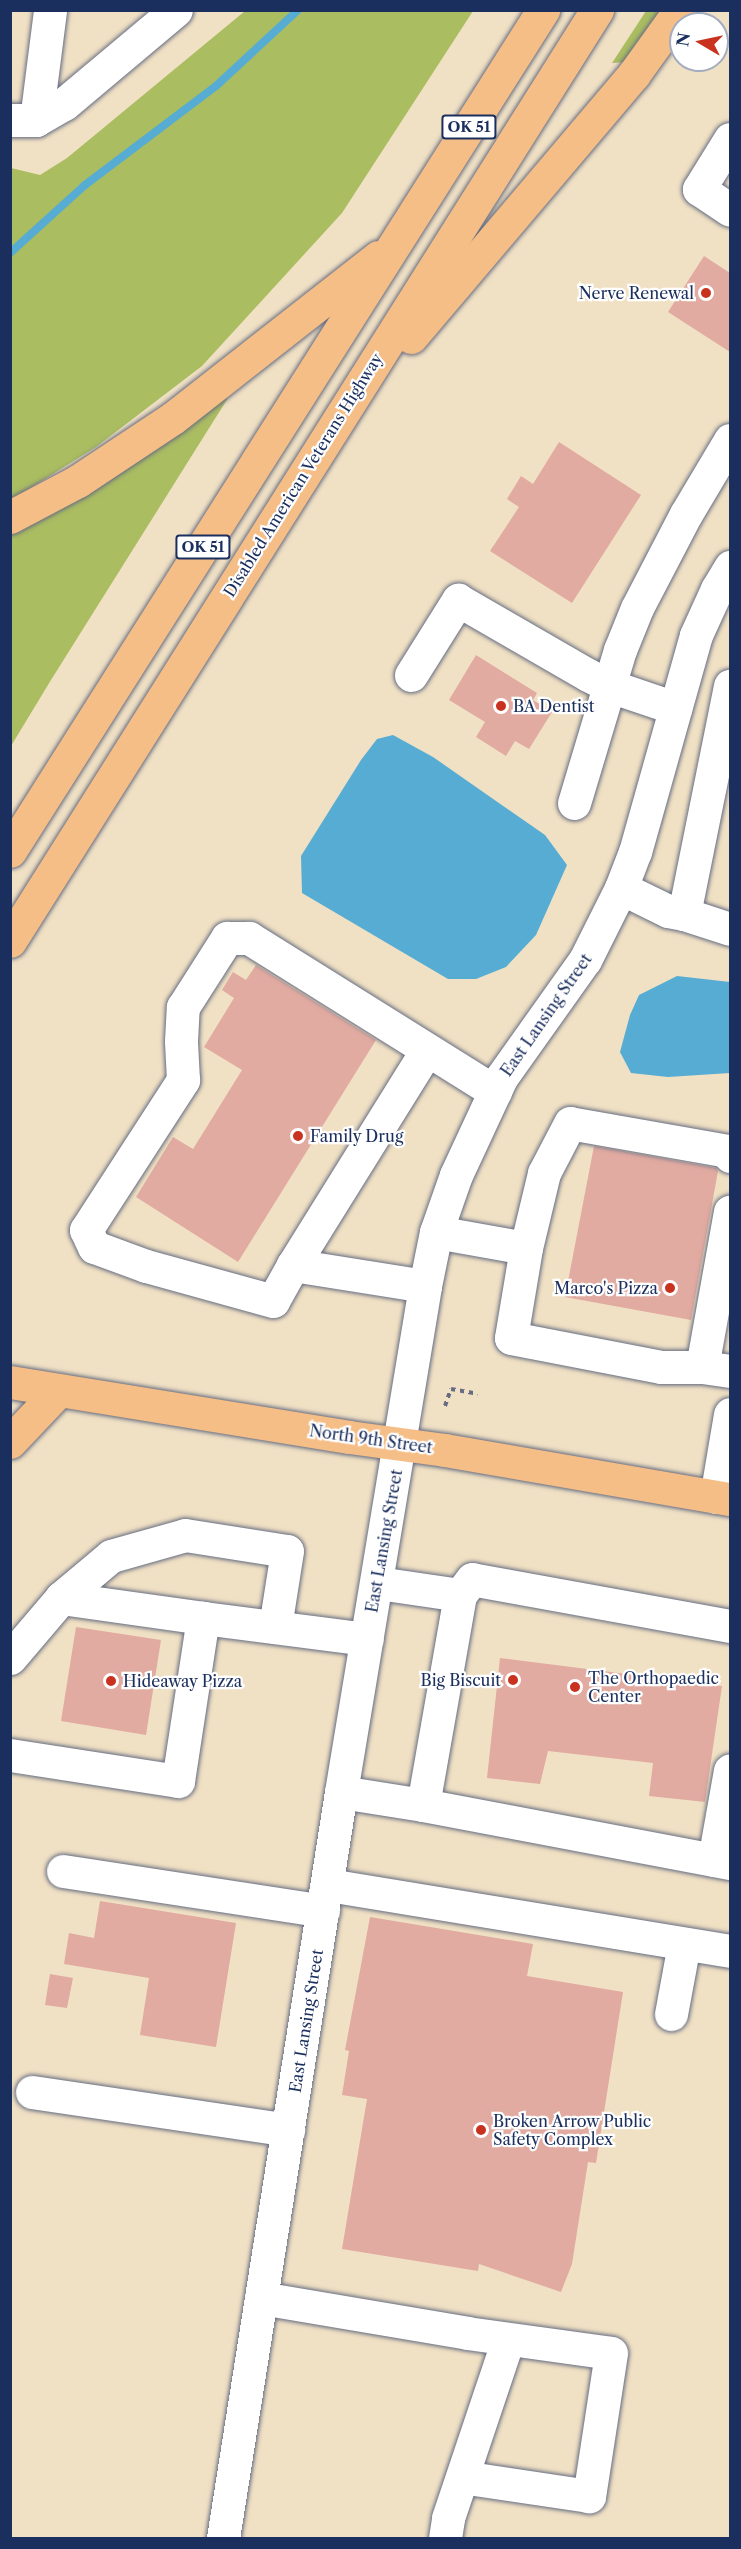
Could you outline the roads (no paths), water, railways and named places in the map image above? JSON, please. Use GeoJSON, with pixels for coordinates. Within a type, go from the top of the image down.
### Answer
{"type":"FeatureCollection","features":[{"type":"Feature","properties":{"kind":"main road","name":"OK 51"},"geometry":{"type":"LineString","coordinates":[[10,851],[543,10]]}},
{"type":"Feature","properties":{"kind":"main road","name":"Disabled American Veterans Highway"},"geometry":{"type":"LineString","coordinates":[[10,941],[597,10]]}},
{"type":"Feature","properties":{"kind":"main road"},"geometry":{"type":"LineString","coordinates":[[334,427],[634,74],[680,10]]}},
{"type":"Feature","properties":{"kind":"main road"},"geometry":{"type":"LineString","coordinates":[[10,517],[78,481],[173,418],[395,244]]}},
{"type":"Feature","properties":{"kind":"main road","name":"North 9th Street"},"geometry":{"type":"LineString","coordinates":[[10,1382],[445,1450],[723,1498]]}},
{"type":"Feature","properties":{"kind":"main road"},"geometry":{"type":"LineString","coordinates":[[10,1442],[59,1390]]}},
{"type":"Feature","properties":{"kind":"street"},"geometry":{"type":"LineString","coordinates":[[23,120],[50,10]]}},
{"type":"Feature","properties":{"kind":"street"},"geometry":{"type":"LineString","coordinates":[[23,120],[64,104],[176,10]]}},
{"type":"Feature","properties":{"kind":"street"},"geometry":{"type":"LineString","coordinates":[[730,140],[699,189],[730,210]]}},
{"type":"Feature","properties":{"kind":"street"},"geometry":{"type":"LineString","coordinates":[[574,803],[620,650],[637,608],[686,514],[730,440]]}},
{"type":"Feature","properties":{"kind":"street","name":"East Lansing Street"},"geometry":{"type":"LineString","coordinates":[[223,2538],[341,1792],[378,1582],[424,1286],[436,1232],[456,1174],[501,1078],[585,960],[621,888],[635,852],[696,634],[730,567]]}},
{"type":"Feature","properties":{"kind":"street"},"geometry":{"type":"LineString","coordinates":[[411,675],[459,600],[610,686],[675,708]]}},
{"type":"Feature","properties":{"kind":"street"},"geometry":{"type":"LineString","coordinates":[[684,914],[730,686]]}},
{"type":"Feature","properties":{"kind":"street"},"geometry":{"type":"LineString","coordinates":[[621,888],[668,911],[730,929]]}},
{"type":"Feature","properties":{"kind":"street"},"geometry":{"type":"LineString","coordinates":[[427,1050],[293,1265],[273,1302],[146,1266],[94,1246],[86,1230],[183,1080],[183,1007],[227,938],[249,938],[495,1092]]}},
{"type":"Feature","properties":{"kind":"street"},"geometry":{"type":"LineString","coordinates":[[730,1156],[728,1151],[570,1123],[544,1173],[526,1248],[511,1338],[662,1367],[716,1369],[730,1212]]}},
{"type":"Feature","properties":{"kind":"street"},"geometry":{"type":"LineString","coordinates":[[436,1232],[526,1248]]}},
{"type":"Feature","properties":{"kind":"street"},"geometry":{"type":"LineString","coordinates":[[293,1265],[424,1286]]}},
{"type":"Feature","properties":{"kind":"street"},"geometry":{"type":"LineString","coordinates":[[723,1498],[730,1414]]}},
{"type":"Feature","properties":{"kind":"street"},"geometry":{"type":"LineString","coordinates":[[10,1658],[61,1598],[111,1556],[185,1535],[287,1551],[275,1627]]}},
{"type":"Feature","properties":{"kind":"street"},"geometry":{"type":"LineString","coordinates":[[423,1805],[460,1595],[472,1579],[730,1626]]}},
{"type":"Feature","properties":{"kind":"street"},"geometry":{"type":"LineString","coordinates":[[378,1582],[460,1595]]}},
{"type":"Feature","properties":{"kind":"street"},"geometry":{"type":"LineString","coordinates":[[61,1598],[367,1640]]}},
{"type":"Feature","properties":{"kind":"street"},"geometry":{"type":"LineString","coordinates":[[10,1755],[178,1781],[203,1618]]}},
{"type":"Feature","properties":{"kind":"street"},"geometry":{"type":"LineString","coordinates":[[341,1792],[423,1805],[722,1862],[730,1770]]}},
{"type":"Feature","properties":{"kind":"street"},"geometry":{"type":"LineString","coordinates":[[63,1871],[326,1898],[730,1951]]}},
{"type":"Feature","properties":{"kind":"street"},"geometry":{"type":"LineString","coordinates":[[671,2014],[684,1944]]}},
{"type":"Feature","properties":{"kind":"street"},"geometry":{"type":"LineString","coordinates":[[32,2092],[288,2130]]}},
{"type":"Feature","properties":{"kind":"street"},"geometry":{"type":"LineString","coordinates":[[261,2298],[508,2340],[611,2353],[589,2496],[462,2476]]}},
{"type":"Feature","properties":{"kind":"street"},"geometry":{"type":"LineString","coordinates":[[445,2538],[448,2518],[508,2340]]}},
{"type":"Feature","properties":{"kind":"water"},"geometry":{"type":"Polygon","coordinates":[[[393,735],[433,757],[545,835],[567,865],[536,935],[506,967],[476,979],[448,979],[302,893],[301,856],[361,760],[377,739],[393,735]]]}},
{"type":"Feature","properties":{"kind":"water"},"geometry":{"type":"Polygon","coordinates":[[[677,976],[730,982],[730,1073],[668,1077],[631,1073],[620,1052],[630,1015],[639,995],[677,976]]]}},
{"type":"Feature","properties":{"kind":"waterway"},"geometry":{"type":"LineString","coordinates":[[10,253],[85,185],[216,86],[298,10]]}},
{"type":"Feature","properties":{"kind":"place","name":"Nerve Renewal"},"geometry":{"type":"Point","coordinates":[706,293]}},
{"type":"Feature","properties":{"kind":"place","name":"BA Dentist"},"geometry":{"type":"Point","coordinates":[501,706]}},
{"type":"Feature","properties":{"kind":"place","name":"Family Drug"},"geometry":{"type":"Point","coordinates":[298,1136]}},
{"type":"Feature","properties":{"kind":"place","name":"Marco's Pizza"},"geometry":{"type":"Point","coordinates":[670,1288]}},
{"type":"Feature","properties":{"kind":"place","name":"Big Biscuit"},"geometry":{"type":"Point","coordinates":[513,1680]}},
{"type":"Feature","properties":{"kind":"place","name":"Hideaway Pizza"},"geometry":{"type":"Point","coordinates":[111,1681]}},
{"type":"Feature","properties":{"kind":"place","name":"The Orthopaedic Center"},"geometry":{"type":"Point","coordinates":[575,1687]}},
{"type":"Feature","properties":{"kind":"place","name":"Broken Arrow Public Safety Complex"},"geometry":{"type":"Point","coordinates":[481,2130]}}]}
